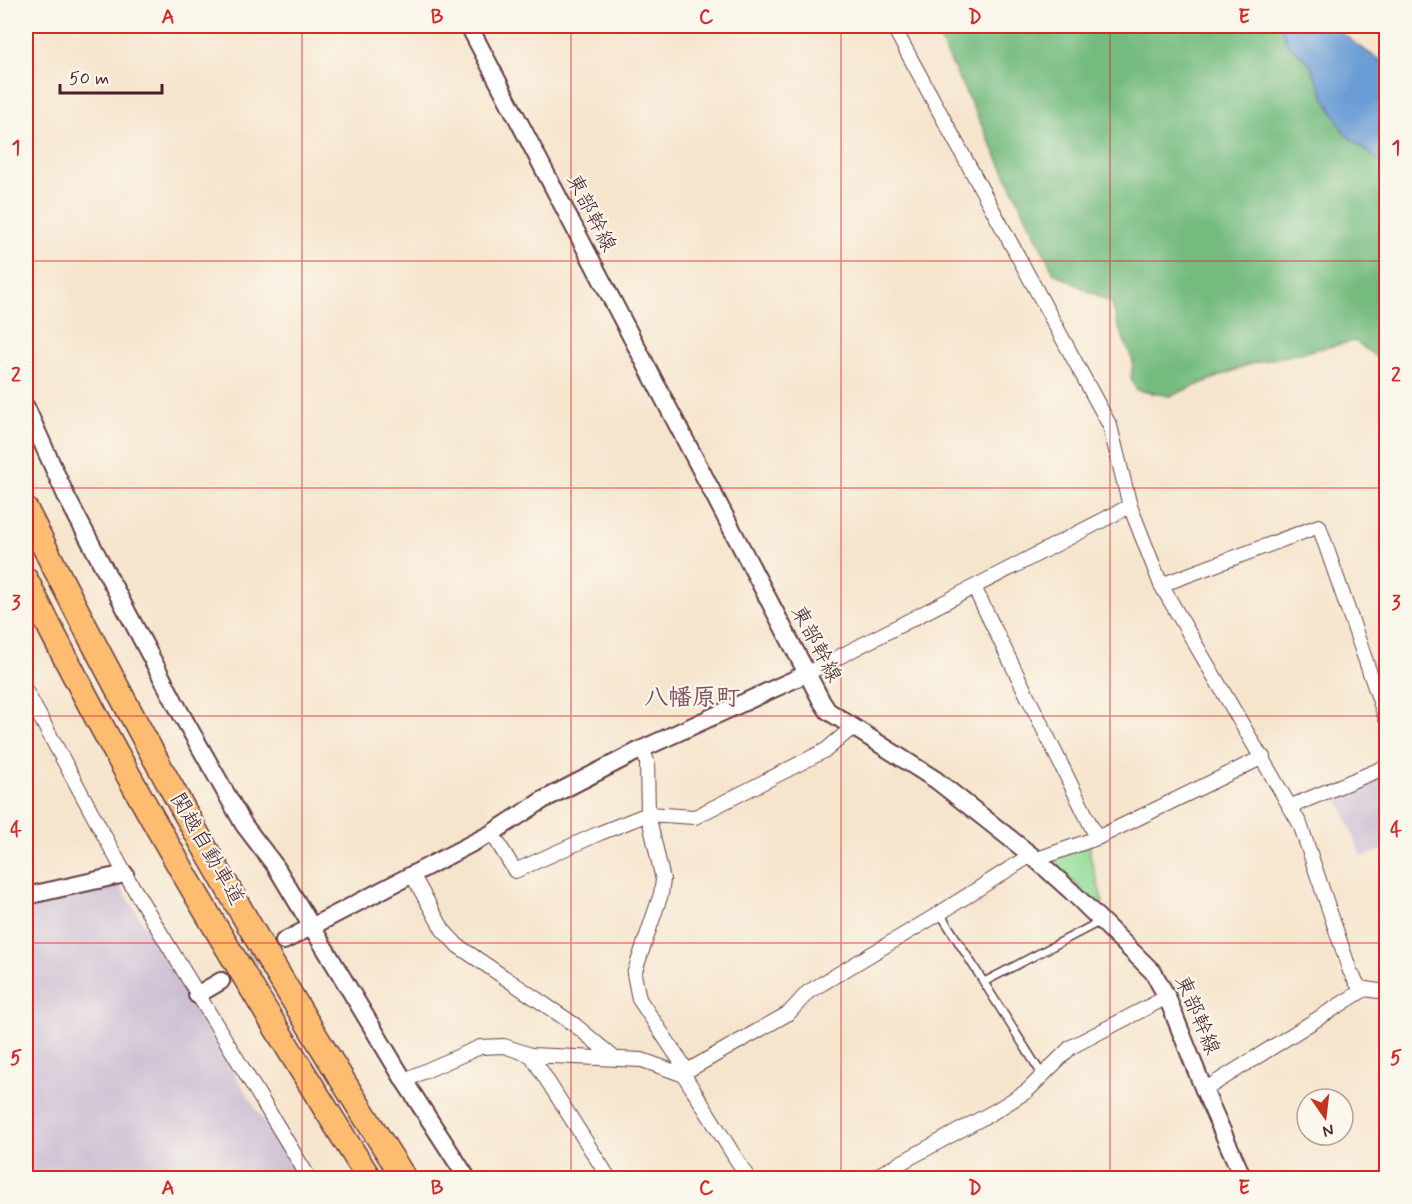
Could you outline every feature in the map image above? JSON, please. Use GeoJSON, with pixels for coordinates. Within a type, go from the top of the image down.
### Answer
{"type":"FeatureCollection","features":[{"type":"Feature","properties":{"kind":"highway","name":"関越自動車道"},"geometry":{"type":"LineString","coordinates":[[26,510],[120,694],[219,872],[404,1179]]}},
{"type":"Feature","properties":{"kind":"highway","name":"関越自動車道"},"geometry":{"type":"LineString","coordinates":[[26,580],[91,707],[189,882],[271,1022],[369,1179]]}},
{"type":"Feature","properties":{"kind":"street","name":"東部幹線"},"geometry":{"type":"LineString","coordinates":[[469,26],[806,674],[828,711],[936,780],[1034,857],[1153,972],[1167,997],[1243,1179]]}},
{"type":"Feature","properties":{"kind":"street"},"geometry":{"type":"LineString","coordinates":[[893,26],[1110,426],[1130,506],[1161,585],[1300,824],[1350,971],[1359,987],[1386,992]]}},
{"type":"Feature","properties":{"kind":"street"},"geometry":{"type":"LineString","coordinates":[[26,407],[67,498],[180,712],[244,825],[276,867],[405,1082],[467,1179]]}},
{"type":"Feature","properties":{"kind":"street"},"geometry":{"type":"LineString","coordinates":[[284,941],[413,876],[492,833],[543,800],[642,749],[806,674],[1130,506]]}},
{"type":"Feature","properties":{"kind":"street"},"geometry":{"type":"LineString","coordinates":[[1161,585],[1319,526],[1386,719]]}},
{"type":"Feature","properties":{"kind":"street"},"geometry":{"type":"LineString","coordinates":[[974,587],[1097,838]]}},
{"type":"Feature","properties":{"kind":"street"},"geometry":{"type":"LineString","coordinates":[[26,691],[125,874],[309,1179]]}},
{"type":"Feature","properties":{"kind":"street"},"geometry":{"type":"LineString","coordinates":[[492,833],[515,872],[600,832],[648,814],[694,817],[826,750],[853,727]]}},
{"type":"Feature","properties":{"kind":"street"},"geometry":{"type":"LineString","coordinates":[[642,749],[647,761],[648,814],[663,880],[661,894],[634,974],[639,999],[748,1179]]}},
{"type":"Feature","properties":{"kind":"street"},"geometry":{"type":"LineString","coordinates":[[405,1082],[480,1047],[504,1046],[531,1055],[642,1060],[685,1073],[789,1013],[808,992],[1034,857],[1097,838],[1263,757]]}},
{"type":"Feature","properties":{"kind":"street"},"geometry":{"type":"LineString","coordinates":[[1290,807],[1386,767]]}},
{"type":"Feature","properties":{"kind":"street"},"geometry":{"type":"LineString","coordinates":[[26,896],[125,874]]}},
{"type":"Feature","properties":{"kind":"street"},"geometry":{"type":"LineString","coordinates":[[413,876],[443,930],[458,946],[575,1025],[613,1057]]}},
{"type":"Feature","properties":{"kind":"street"},"geometry":{"type":"LineString","coordinates":[[197,995],[221,981]]}},
{"type":"Feature","properties":{"kind":"street"},"geometry":{"type":"LineString","coordinates":[[1204,1090],[1365,989]]}},
{"type":"Feature","properties":{"kind":"street"},"geometry":{"type":"LineString","coordinates":[[873,1179],[1027,1091],[1071,1047],[1167,997]]}},
{"type":"Feature","properties":{"kind":"street"},"geometry":{"type":"LineString","coordinates":[[531,1055],[609,1179]]}},
{"type":"Feature","properties":{"kind":"lane"},"geometry":{"type":"LineString","coordinates":[[940,913],[1042,1076]]}},
{"type":"Feature","properties":{"kind":"lane"},"geometry":{"type":"LineString","coordinates":[[984,982],[1101,921]]}},
{"type":"Feature","properties":{"kind":"shaded area"},"geometry":{"type":"Polygon","coordinates":[[[1386,773],[1386,849],[1362,857],[1336,794],[1386,773]]]}},
{"type":"Feature","properties":{"kind":"shaded area"},"geometry":{"type":"Polygon","coordinates":[[[120,885],[298,1178],[26,1178],[26,906],[120,885]]]}},
{"type":"Feature","properties":{"kind":"green space"},"geometry":{"type":"Polygon","coordinates":[[[931,26],[1281,26],[1287,43],[1309,62],[1345,134],[1386,167],[1386,364],[1355,341],[1250,364],[1170,396],[1137,390],[1131,379],[1133,361],[1117,323],[1112,303],[1054,273],[941,42],[931,26]]]}},
{"type":"Feature","properties":{"kind":"green space"},"geometry":{"type":"Polygon","coordinates":[[[1090,845],[1090,856],[1103,903],[1098,905],[1050,859],[1090,845]]]}},
{"type":"Feature","properties":{"kind":"water"},"geometry":{"type":"Polygon","coordinates":[[[1281,26],[1333,26],[1386,64],[1386,167],[1345,134],[1309,62],[1287,43],[1281,26]]]}},
{"type":"Feature","properties":{"kind":"tunnel"},"geometry":{"type":"LineString","coordinates":[[221,981],[284,941]]}},
{"type":"Feature","properties":{"kind":"district","name":"八幡原町"},"geometry":{"type":"Point","coordinates":[692,698]}}]}
